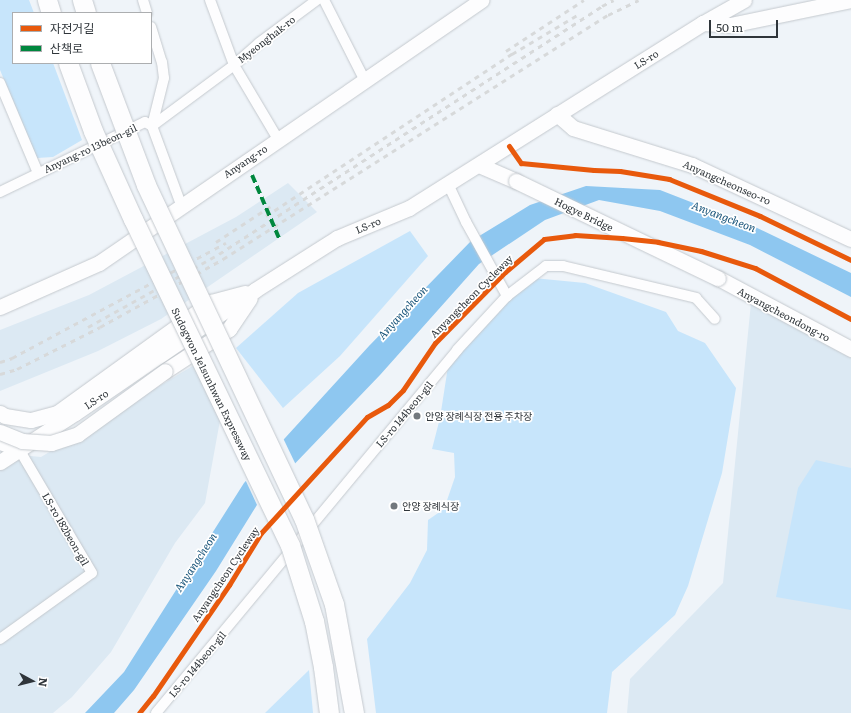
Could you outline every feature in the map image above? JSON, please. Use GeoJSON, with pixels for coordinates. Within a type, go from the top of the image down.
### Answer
{"type":"FeatureCollection","features":[{"type":"Feature","properties":{"kind":"highway"},"geometry":{"type":"LineString","coordinates":[[47,0],[51,12]]}},
{"type":"Feature","properties":{"kind":"highway"},"geometry":{"type":"LineString","coordinates":[[82,0],[86,12]]}},
{"type":"Feature","properties":{"kind":"highway","name":"Sudogwon Je1sunhwan Expressway"},"geometry":{"type":"LineString","coordinates":[[68,64],[93,131],[133,220],[290,545],[314,621],[323,667],[329,713]]}},
{"type":"Feature","properties":{"kind":"highway"},"geometry":{"type":"LineString","coordinates":[[100,64],[146,184],[304,519],[334,604],[354,713]]}},
{"type":"Feature","properties":{"kind":"street"},"geometry":{"type":"LineString","coordinates":[[143,0],[147,12]]}},
{"type":"Feature","properties":{"kind":"street"},"geometry":{"type":"LineString","coordinates":[[210,0],[234,64]]}},
{"type":"Feature","properties":{"kind":"street","name":"Myeonghak-ro"},"geometry":{"type":"LineString","coordinates":[[152,126],[317,0]]}},
{"type":"Feature","properties":{"kind":"street"},"geometry":{"type":"LineString","coordinates":[[324,0],[364,79]]}},
{"type":"Feature","properties":{"kind":"street","name":"Anyang-ro"},"geometry":{"type":"LineString","coordinates":[[0,307],[99,263],[182,207],[364,79],[481,0]]}},
{"type":"Feature","properties":{"kind":"street","name":"LS-ro"},"geometry":{"type":"LineString","coordinates":[[0,462],[255,290],[337,238],[409,208],[703,23],[744,0]]}},
{"type":"Feature","properties":{"kind":"street"},"geometry":{"type":"LineString","coordinates":[[703,23],[730,25],[851,0]]}},
{"type":"Feature","properties":{"kind":"street"},"geometry":{"type":"LineString","coordinates":[[152,30],[162,62],[164,78],[152,126]]}},
{"type":"Feature","properties":{"kind":"street","name":"Myeonghak-ro"},"geometry":{"type":"LineString","coordinates":[[234,64],[278,139]]}},
{"type":"Feature","properties":{"kind":"street","name":"Anyang-ro 13beon-gil"},"geometry":{"type":"LineString","coordinates":[[0,85],[38,173]]}},
{"type":"Feature","properties":{"kind":"street","name":"Anyangcheonseo-ro"},"geometry":{"type":"LineString","coordinates":[[557,114],[573,128],[692,165],[851,239]]}},
{"type":"Feature","properties":{"kind":"street","name":"Anyang-ro 13beon-gil"},"geometry":{"type":"LineString","coordinates":[[0,192],[145,122],[152,126],[182,207]]}},
{"type":"Feature","properties":{"kind":"street","name":"Hogye Bridge"},"geometry":{"type":"LineString","coordinates":[[479,165],[516,180],[718,278]]}},
{"type":"Feature","properties":{"kind":"street"},"geometry":{"type":"LineString","coordinates":[[448,184],[466,222],[504,291]]}},
{"type":"Feature","properties":{"kind":"street","name":"LS-ro 144beon-gil"},"geometry":{"type":"LineString","coordinates":[[156,713],[457,350],[504,291],[546,266],[563,266],[696,298],[715,319]]}},
{"type":"Feature","properties":{"kind":"street","name":"Anyangcheondong-ro"},"geometry":{"type":"LineString","coordinates":[[718,278],[851,349]]}},
{"type":"Feature","properties":{"kind":"street"},"geometry":{"type":"LineString","coordinates":[[0,413],[5,416],[31,420],[57,413],[211,302],[255,290]]}},
{"type":"Feature","properties":{"kind":"street"},"geometry":{"type":"LineString","coordinates":[[0,432],[22,441],[51,443],[78,434],[165,371],[229,329],[255,290]]}},
{"type":"Feature","properties":{"kind":"street"},"geometry":{"type":"LineString","coordinates":[[0,442],[19,449]]}},
{"type":"Feature","properties":{"kind":"street","name":"LS-ro 182beon-gil"},"geometry":{"type":"LineString","coordinates":[[0,638],[92,574],[19,449]]}},
{"type":"Feature","properties":{"kind":"shaded area"},"geometry":{"type":"Polygon","coordinates":[[[0,0],[29,0],[34,12],[12,12],[12,64],[53,64],[82,140],[53,157],[37,158],[0,70],[0,0]]]}},
{"type":"Feature","properties":{"kind":"shaded area"},"geometry":{"type":"Polygon","coordinates":[[[288,183],[317,212],[161,319],[98,351],[0,391],[0,330],[89,295],[236,217],[288,183]]]}},
{"type":"Feature","properties":{"kind":"shaded area"},"geometry":{"type":"Polygon","coordinates":[[[410,231],[428,256],[340,356],[283,408],[236,348],[298,293],[410,231]]]}},
{"type":"Feature","properties":{"kind":"shaded area"},"geometry":{"type":"Polygon","coordinates":[[[523,277],[585,283],[666,312],[678,331],[705,343],[736,388],[722,473],[688,586],[675,615],[612,672],[607,713],[376,713],[367,639],[410,583],[427,550],[428,520],[444,509],[455,477],[454,453],[432,449],[440,418],[449,360],[523,277]]]}},
{"type":"Feature","properties":{"kind":"shaded area"},"geometry":{"type":"Polygon","coordinates":[[[751,303],[851,358],[851,713],[627,713],[630,679],[723,583],[751,303]]]}},
{"type":"Feature","properties":{"kind":"shaded area"},"geometry":{"type":"Polygon","coordinates":[[[196,364],[221,415],[205,503],[175,543],[111,652],[72,697],[53,713],[0,713],[0,453],[41,457],[196,364]]]}},
{"type":"Feature","properties":{"kind":"shaded area"},"geometry":{"type":"Polygon","coordinates":[[[816,460],[851,468],[851,610],[776,597],[798,488],[816,460]]]}},
{"type":"Feature","properties":{"kind":"shaded area"},"geometry":{"type":"Polygon","coordinates":[[[309,670],[313,713],[265,713],[309,670]]]}},
{"type":"Feature","properties":{"kind":"water","name":"Anyangcheon"},"geometry":{"type":"Polygon","coordinates":[[[586,186],[660,190],[755,227],[851,273],[851,297],[750,245],[660,211],[599,200],[545,220],[479,264],[380,375],[260,500],[216,571],[134,690],[114,713],[85,713],[124,672],[244,483],[369,346],[471,241],[530,205],[586,186]]]}},
{"type":"Feature","properties":{"kind":"pier"},"geometry":{"type":"Polygon","coordinates":[[[283,438],[296,465],[258,507],[245,479],[283,438]]]}},
{"type":"Feature","properties":{"kind":"railway"},"geometry":{"type":"LineString","coordinates":[[506,51],[584,0]]}},
{"type":"Feature","properties":{"kind":"railway"},"geometry":{"type":"LineString","coordinates":[[88,327],[219,254],[602,6],[614,0]]}},
{"type":"Feature","properties":{"kind":"railway"},"geometry":{"type":"LineString","coordinates":[[0,374],[17,369],[100,327],[223,259],[608,15],[639,0]]}},
{"type":"Feature","properties":{"kind":"railway"},"geometry":{"type":"LineString","coordinates":[[266,216],[512,54],[579,14]]}},
{"type":"Feature","properties":{"kind":"railway"},"geometry":{"type":"LineString","coordinates":[[216,242],[271,206]]}},
{"type":"Feature","properties":{"kind":"railway"},"geometry":{"type":"LineString","coordinates":[[0,362],[12,358],[226,243]]}},
{"type":"Feature","properties":{"kind":"marked path"},"geometry":{"type":"LineString","coordinates":[[252,175],[279,238]]}},
{"type":"Feature","properties":{"kind":"cycle path"},"geometry":{"type":"LineString","coordinates":[[509,146],[521,163],[620,171],[669,179],[760,216],[851,260]]}},
{"type":"Feature","properties":{"kind":"cycle path","name":"Anyangcheon Cycleway"},"geometry":{"type":"LineString","coordinates":[[139,713],[153,696],[229,585],[261,533],[367,417],[388,405],[403,390],[435,343],[505,272],[544,239],[575,235],[622,238],[658,242],[701,251],[755,268],[851,319]]}},
{"type":"Feature","properties":{"kind":"place","name":"안양 장례식장 전용 주차장"},"geometry":{"type":"Point","coordinates":[417,416]}},
{"type":"Feature","properties":{"kind":"place","name":"안양 장례식장"},"geometry":{"type":"Point","coordinates":[394,506]}}]}
